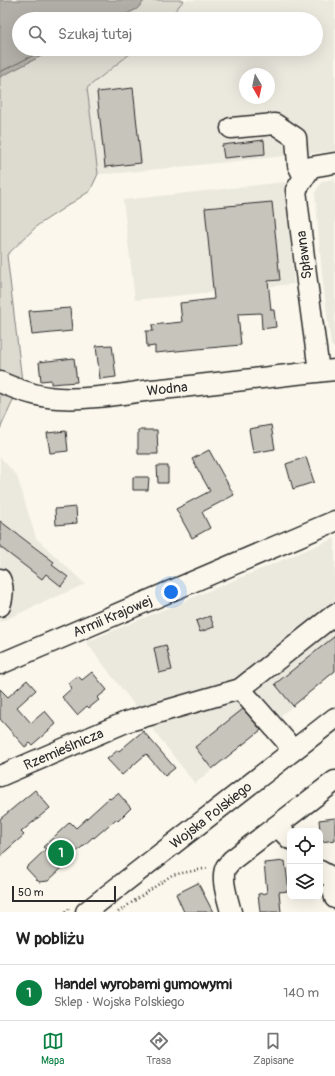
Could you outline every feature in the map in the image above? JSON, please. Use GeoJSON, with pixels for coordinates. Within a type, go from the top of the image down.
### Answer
{"type":"FeatureCollection","features":[{"type":"Feature","properties":{"kind":"street"},"geometry":{"type":"LineString","coordinates":[[231,128],[275,124],[296,138],[298,165],[304,177]]}},
{"type":"Feature","properties":{"kind":"street","name":"Spławna"},"geometry":{"type":"LineString","coordinates":[[327,371],[307,282],[296,190],[311,167],[335,163]]}},
{"type":"Feature","properties":{"kind":"street","name":"Wodna"},"geometry":{"type":"LineString","coordinates":[[0,382],[16,389],[38,395],[57,398],[78,398],[191,387],[327,371]]}},
{"type":"Feature","properties":{"kind":"street","name":"Armii Krajowej"},"geometry":{"type":"LineString","coordinates":[[0,664],[335,521]]}},
{"type":"Feature","properties":{"kind":"street"},"geometry":{"type":"LineString","coordinates":[[0,579],[3,594],[0,606]]}},
{"type":"Feature","properties":{"kind":"street"},"geometry":{"type":"LineString","coordinates":[[292,751],[285,740],[240,689],[335,614]]}},
{"type":"Feature","properties":{"kind":"street","name":"Rzemieślnicza"},"geometry":{"type":"LineString","coordinates":[[0,776],[126,722],[240,689]]}},
{"type":"Feature","properties":{"kind":"street","name":"Wojska Polskiego"},"geometry":{"type":"LineString","coordinates":[[87,912],[335,718]]}},
{"type":"Feature","properties":{"kind":"street"},"geometry":{"type":"LineString","coordinates":[[231,912],[224,880],[226,866],[232,860],[284,832],[335,781]]}},
{"type":"Feature","properties":{"kind":"street"},"geometry":{"type":"LineString","coordinates":[[323,873],[335,879]]}},
{"type":"Feature","properties":{"kind":"street"},"geometry":{"type":"LineString","coordinates":[[335,882],[333,889],[335,898]]}},
{"type":"Feature","properties":{"kind":"path"},"geometry":{"type":"LineString","coordinates":[[118,912],[172,875],[220,865],[226,866]]}},
{"type":"Feature","properties":{"kind":"shaded area"},"geometry":{"type":"Polygon","coordinates":[[[145,0],[184,0],[174,12],[131,12],[137,9],[145,0]]]}},
{"type":"Feature","properties":{"kind":"shaded area"},"geometry":{"type":"Polygon","coordinates":[[[184,0],[335,0],[335,151],[98,174],[87,88],[126,56],[323,56],[323,12],[174,12],[184,0]]]}},
{"type":"Feature","properties":{"kind":"shaded area"},"geometry":{"type":"Polygon","coordinates":[[[41,56],[127,56],[87,88],[98,174],[90,191],[38,225],[7,255],[22,381],[0,429],[0,77],[41,56]]]}},
{"type":"Feature","properties":{"kind":"shaded area"},"geometry":{"type":"Polygon","coordinates":[[[335,179],[335,349],[331,345],[322,274],[315,193],[322,181],[335,179]]]}},
{"type":"Feature","properties":{"kind":"shaded area"},"geometry":{"type":"Polygon","coordinates":[[[285,182],[294,284],[135,300],[123,200],[285,182]]]}},
{"type":"Feature","properties":{"kind":"shaded area"},"geometry":{"type":"Polygon","coordinates":[[[0,457],[17,476],[36,538],[85,584],[0,622],[0,457]]]}},
{"type":"Feature","properties":{"kind":"shaded area"},"geometry":{"type":"Polygon","coordinates":[[[335,538],[335,671],[195,784],[86,642],[335,538]]]}},
{"type":"Feature","properties":{"kind":"water"},"geometry":{"type":"Polygon","coordinates":[[[0,0],[145,0],[137,9],[131,12],[12,12],[12,56],[41,56],[0,77],[0,0]]]}},
{"type":"Feature","properties":{"kind":"building"},"geometry":{"type":"Polygon","coordinates":[[[133,88],[141,163],[105,167],[97,92],[133,88]]]}},
{"type":"Feature","properties":{"kind":"building"},"geometry":{"type":"Polygon","coordinates":[[[264,140],[265,154],[224,158],[222,145],[264,140]]]}},
{"type":"Feature","properties":{"kind":"building"},"geometry":{"type":"Polygon","coordinates":[[[272,202],[280,280],[268,281],[271,310],[274,310],[276,327],[262,329],[261,313],[238,314],[241,345],[155,353],[155,346],[147,347],[146,331],[153,331],[152,325],[182,322],[180,303],[214,299],[205,208],[272,202]]]}},
{"type":"Feature","properties":{"kind":"building"},"geometry":{"type":"Polygon","coordinates":[[[70,308],[72,331],[32,335],[29,311],[70,308]]]}},
{"type":"Feature","properties":{"kind":"building"},"geometry":{"type":"Polygon","coordinates":[[[112,345],[116,377],[100,379],[96,346],[112,345]]]}},
{"type":"Feature","properties":{"kind":"building"},"geometry":{"type":"Polygon","coordinates":[[[74,358],[77,382],[51,384],[51,380],[41,381],[39,362],[74,358]]]}},
{"type":"Feature","properties":{"kind":"building"},"geometry":{"type":"Polygon","coordinates":[[[271,425],[275,449],[253,453],[249,429],[271,425]]]}},
{"type":"Feature","properties":{"kind":"building"},"geometry":{"type":"Polygon","coordinates":[[[138,430],[157,430],[158,454],[138,454],[138,430]]]}},
{"type":"Feature","properties":{"kind":"building"},"geometry":{"type":"Polygon","coordinates":[[[66,431],[68,451],[50,453],[47,433],[66,431]]]}},
{"type":"Feature","properties":{"kind":"building"},"geometry":{"type":"Polygon","coordinates":[[[209,450],[234,495],[202,512],[210,528],[192,538],[176,509],[210,491],[192,459],[209,450]]]}},
{"type":"Feature","properties":{"kind":"building"},"geometry":{"type":"Polygon","coordinates":[[[306,457],[314,482],[293,489],[286,464],[306,457]]]}},
{"type":"Feature","properties":{"kind":"building"},"geometry":{"type":"Polygon","coordinates":[[[157,466],[168,466],[168,483],[158,483],[157,466]]]}},
{"type":"Feature","properties":{"kind":"building"},"geometry":{"type":"Polygon","coordinates":[[[133,477],[149,477],[148,490],[133,490],[133,477]]]}},
{"type":"Feature","properties":{"kind":"building"},"geometry":{"type":"Polygon","coordinates":[[[76,507],[77,523],[56,525],[55,509],[76,507]]]}},
{"type":"Feature","properties":{"kind":"building"},"geometry":{"type":"Polygon","coordinates":[[[0,521],[54,562],[52,565],[68,577],[61,586],[46,574],[42,579],[0,547],[0,521]]]}},
{"type":"Feature","properties":{"kind":"building"},"geometry":{"type":"Polygon","coordinates":[[[210,616],[214,627],[200,632],[196,621],[210,616]]]}},
{"type":"Feature","properties":{"kind":"building"},"geometry":{"type":"Polygon","coordinates":[[[335,636],[335,671],[293,706],[275,684],[335,636]]]}},
{"type":"Feature","properties":{"kind":"building"},"geometry":{"type":"Polygon","coordinates":[[[166,645],[172,670],[159,673],[154,648],[166,645]]]}},
{"type":"Feature","properties":{"kind":"building"},"geometry":{"type":"Polygon","coordinates":[[[92,672],[107,690],[97,698],[99,700],[89,708],[87,706],[77,715],[62,697],[72,688],[68,683],[78,676],[82,680],[92,672]]]}},
{"type":"Feature","properties":{"kind":"building"},"geometry":{"type":"Polygon","coordinates":[[[27,680],[36,690],[17,707],[31,723],[45,711],[56,724],[32,745],[30,743],[25,747],[0,719],[0,689],[8,697],[27,680]]]}},
{"type":"Feature","properties":{"kind":"building"},"geometry":{"type":"Polygon","coordinates":[[[243,709],[261,730],[212,769],[195,747],[243,709]]]}},
{"type":"Feature","properties":{"kind":"building"},"geometry":{"type":"Polygon","coordinates":[[[143,731],[175,768],[165,776],[146,754],[122,775],[107,759],[143,731]]]}},
{"type":"Feature","properties":{"kind":"building"},"geometry":{"type":"Polygon","coordinates":[[[35,790],[50,808],[21,832],[24,835],[0,856],[0,819],[35,790]]]}},
{"type":"Feature","properties":{"kind":"building"},"geometry":{"type":"Polygon","coordinates":[[[118,793],[131,808],[118,821],[116,819],[94,838],[93,837],[61,866],[62,868],[48,881],[39,882],[26,868],[46,849],[43,847],[70,822],[76,828],[109,798],[110,799],[118,793]]]}},
{"type":"Feature","properties":{"kind":"building"},"geometry":{"type":"Polygon","coordinates":[[[335,818],[335,840],[323,842],[323,828],[320,828],[319,820],[335,818]]]}},
{"type":"Feature","properties":{"kind":"building"},"geometry":{"type":"Polygon","coordinates":[[[285,861],[287,891],[279,892],[281,912],[260,912],[258,894],[267,893],[264,863],[285,861]]]}},
{"type":"Feature","properties":{"kind":"building"},"geometry":{"type":"Polygon","coordinates":[[[198,883],[213,912],[184,912],[176,894],[198,883]]]}},
{"type":"Feature","properties":{"kind":"place","name":"Handel wyrobami gumowymi"},"geometry":{"type":"Point","coordinates":[61,853]}}]}
